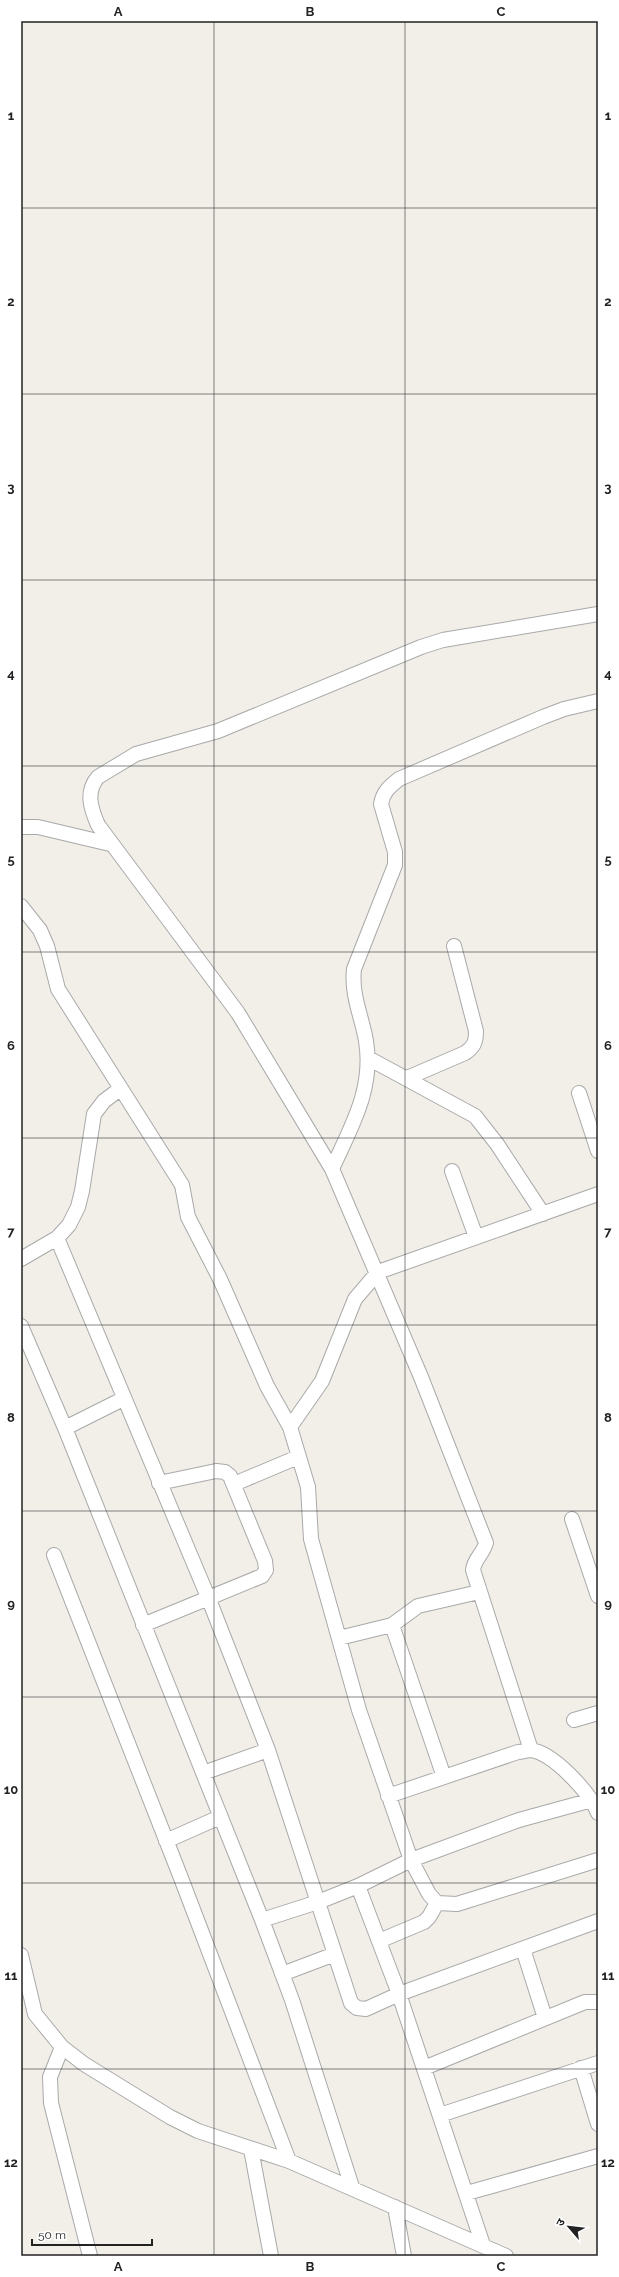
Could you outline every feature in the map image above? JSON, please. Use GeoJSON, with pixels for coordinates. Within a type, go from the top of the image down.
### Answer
{"type":"FeatureCollection","features":[{"type":"Feature","properties":{"kind":"street"},"geometry":{"type":"LineString","coordinates":[[531,1750],[479,1592],[473,1564],[482,1553],[486,1543],[378,1272],[332,1169],[238,1013],[110,844],[92,812],[90,796],[91,789],[98,777],[136,754],[218,731],[436,642],[598,614]]}},
{"type":"Feature","properties":{"kind":"street"},"geometry":{"type":"LineString","coordinates":[[332,1169],[363,1098],[368,1076],[368,1058],[353,983],[354,969],[395,865],[395,852],[381,804],[388,787],[398,779],[543,717],[598,701]]}},
{"type":"Feature","properties":{"kind":"street"},"geometry":{"type":"LineString","coordinates":[[21,827],[38,827],[110,844]]}},
{"type":"Feature","properties":{"kind":"street"},"geometry":{"type":"LineString","coordinates":[[21,906],[40,930],[47,946],[58,989],[182,1185],[188,1217],[220,1279],[267,1386],[290,1427],[308,1487],[311,1540],[359,1710],[411,1860],[428,1894],[437,1903],[457,1904],[598,1860]]}},
{"type":"Feature","properties":{"kind":"street"},"geometry":{"type":"LineString","coordinates":[[407,1078],[466,1054],[472,1048],[476,1040],[476,1032],[454,946]]}},
{"type":"Feature","properties":{"kind":"street"},"geometry":{"type":"LineString","coordinates":[[368,1058],[475,1116],[497,1144],[543,1214]]}},
{"type":"Feature","properties":{"kind":"street"},"geometry":{"type":"LineString","coordinates":[[21,1259],[57,1238],[69,1224],[78,1207],[94,1114],[104,1101],[120,1089]]}},
{"type":"Feature","properties":{"kind":"street"},"geometry":{"type":"LineString","coordinates":[[579,1093],[598,1151]]}},
{"type":"Feature","properties":{"kind":"street"},"geometry":{"type":"LineString","coordinates":[[452,1171],[476,1237]]}},
{"type":"Feature","properties":{"kind":"street"},"geometry":{"type":"LineString","coordinates":[[290,1427],[322,1381],[354,1299],[378,1272],[598,1194]]}},
{"type":"Feature","properties":{"kind":"street"},"geometry":{"type":"LineString","coordinates":[[57,1238],[123,1399],[208,1597],[268,1750],[351,2003],[357,2008],[366,2009],[399,1994],[598,1922]]}},
{"type":"Feature","properties":{"kind":"street"},"geometry":{"type":"LineString","coordinates":[[21,1326],[65,1428],[262,1920],[282,1974],[352,2187]]}},
{"type":"Feature","properties":{"kind":"street"},"geometry":{"type":"LineString","coordinates":[[65,1428],[123,1399]]}},
{"type":"Feature","properties":{"kind":"street"},"geometry":{"type":"LineString","coordinates":[[234,1484],[298,1457]]}},
{"type":"Feature","properties":{"kind":"street"},"geometry":{"type":"LineString","coordinates":[[143,1625],[262,1576],[266,1570],[265,1561],[230,1476],[225,1472],[216,1470],[159,1483]]}},
{"type":"Feature","properties":{"kind":"street"},"geometry":{"type":"LineString","coordinates":[[572,1519],[598,1596]]}},
{"type":"Feature","properties":{"kind":"street"},"geometry":{"type":"LineString","coordinates":[[54,1555],[289,2161]]}},
{"type":"Feature","properties":{"kind":"street"},"geometry":{"type":"LineString","coordinates":[[339,1638],[392,1625],[418,1606],[479,1592]]}},
{"type":"Feature","properties":{"kind":"street"},"geometry":{"type":"LineString","coordinates":[[392,1625],[444,1777]]}},
{"type":"Feature","properties":{"kind":"street"},"geometry":{"type":"LineString","coordinates":[[574,1720],[598,1713]]}},
{"type":"Feature","properties":{"kind":"street"},"geometry":{"type":"LineString","coordinates":[[203,1773],[268,1750]]}},
{"type":"Feature","properties":{"kind":"street"},"geometry":{"type":"LineString","coordinates":[[388,1796],[518,1752],[531,1750],[555,1762],[595,1807]]}},
{"type":"Feature","properties":{"kind":"street"},"geometry":{"type":"LineString","coordinates":[[262,1920],[318,1902],[358,1886],[411,1860],[519,1820],[595,1807]]}},
{"type":"Feature","properties":{"kind":"street"},"geometry":{"type":"LineString","coordinates":[[166,1841],[220,1817]]}},
{"type":"Feature","properties":{"kind":"street"},"geometry":{"type":"LineString","coordinates":[[358,1886],[399,1994],[483,2245]]}},
{"type":"Feature","properties":{"kind":"street"},"geometry":{"type":"LineString","coordinates":[[379,1941],[424,1922],[429,1917],[437,1903]]}},
{"type":"Feature","properties":{"kind":"street"},"geometry":{"type":"LineString","coordinates":[[523,1949],[545,2018]]}},
{"type":"Feature","properties":{"kind":"street"},"geometry":{"type":"LineString","coordinates":[[282,1974],[335,1954]]}},
{"type":"Feature","properties":{"kind":"street"},"geometry":{"type":"LineString","coordinates":[[21,1955],[26,1995],[35,2014],[62,2047],[84,2064],[170,2116],[198,2131],[289,2161],[352,2187],[506,2256]]}},
{"type":"Feature","properties":{"kind":"street"},"geometry":{"type":"LineString","coordinates":[[424,2068],[585,2002],[598,2002]]}},
{"type":"Feature","properties":{"kind":"street"},"geometry":{"type":"LineString","coordinates":[[62,2047],[50,2077],[51,2103],[90,2256]]}},
{"type":"Feature","properties":{"kind":"street"},"geometry":{"type":"LineString","coordinates":[[440,2115],[598,2063]]}},
{"type":"Feature","properties":{"kind":"street"},"geometry":{"type":"LineString","coordinates":[[581,2068],[598,2124]]}},
{"type":"Feature","properties":{"kind":"street"},"geometry":{"type":"LineString","coordinates":[[252,2149],[271,2256]]}},
{"type":"Feature","properties":{"kind":"street"},"geometry":{"type":"LineString","coordinates":[[466,2193],[598,2156]]}},
{"type":"Feature","properties":{"kind":"street"},"geometry":{"type":"LineString","coordinates":[[395,2207],[404,2256]]}}]}
